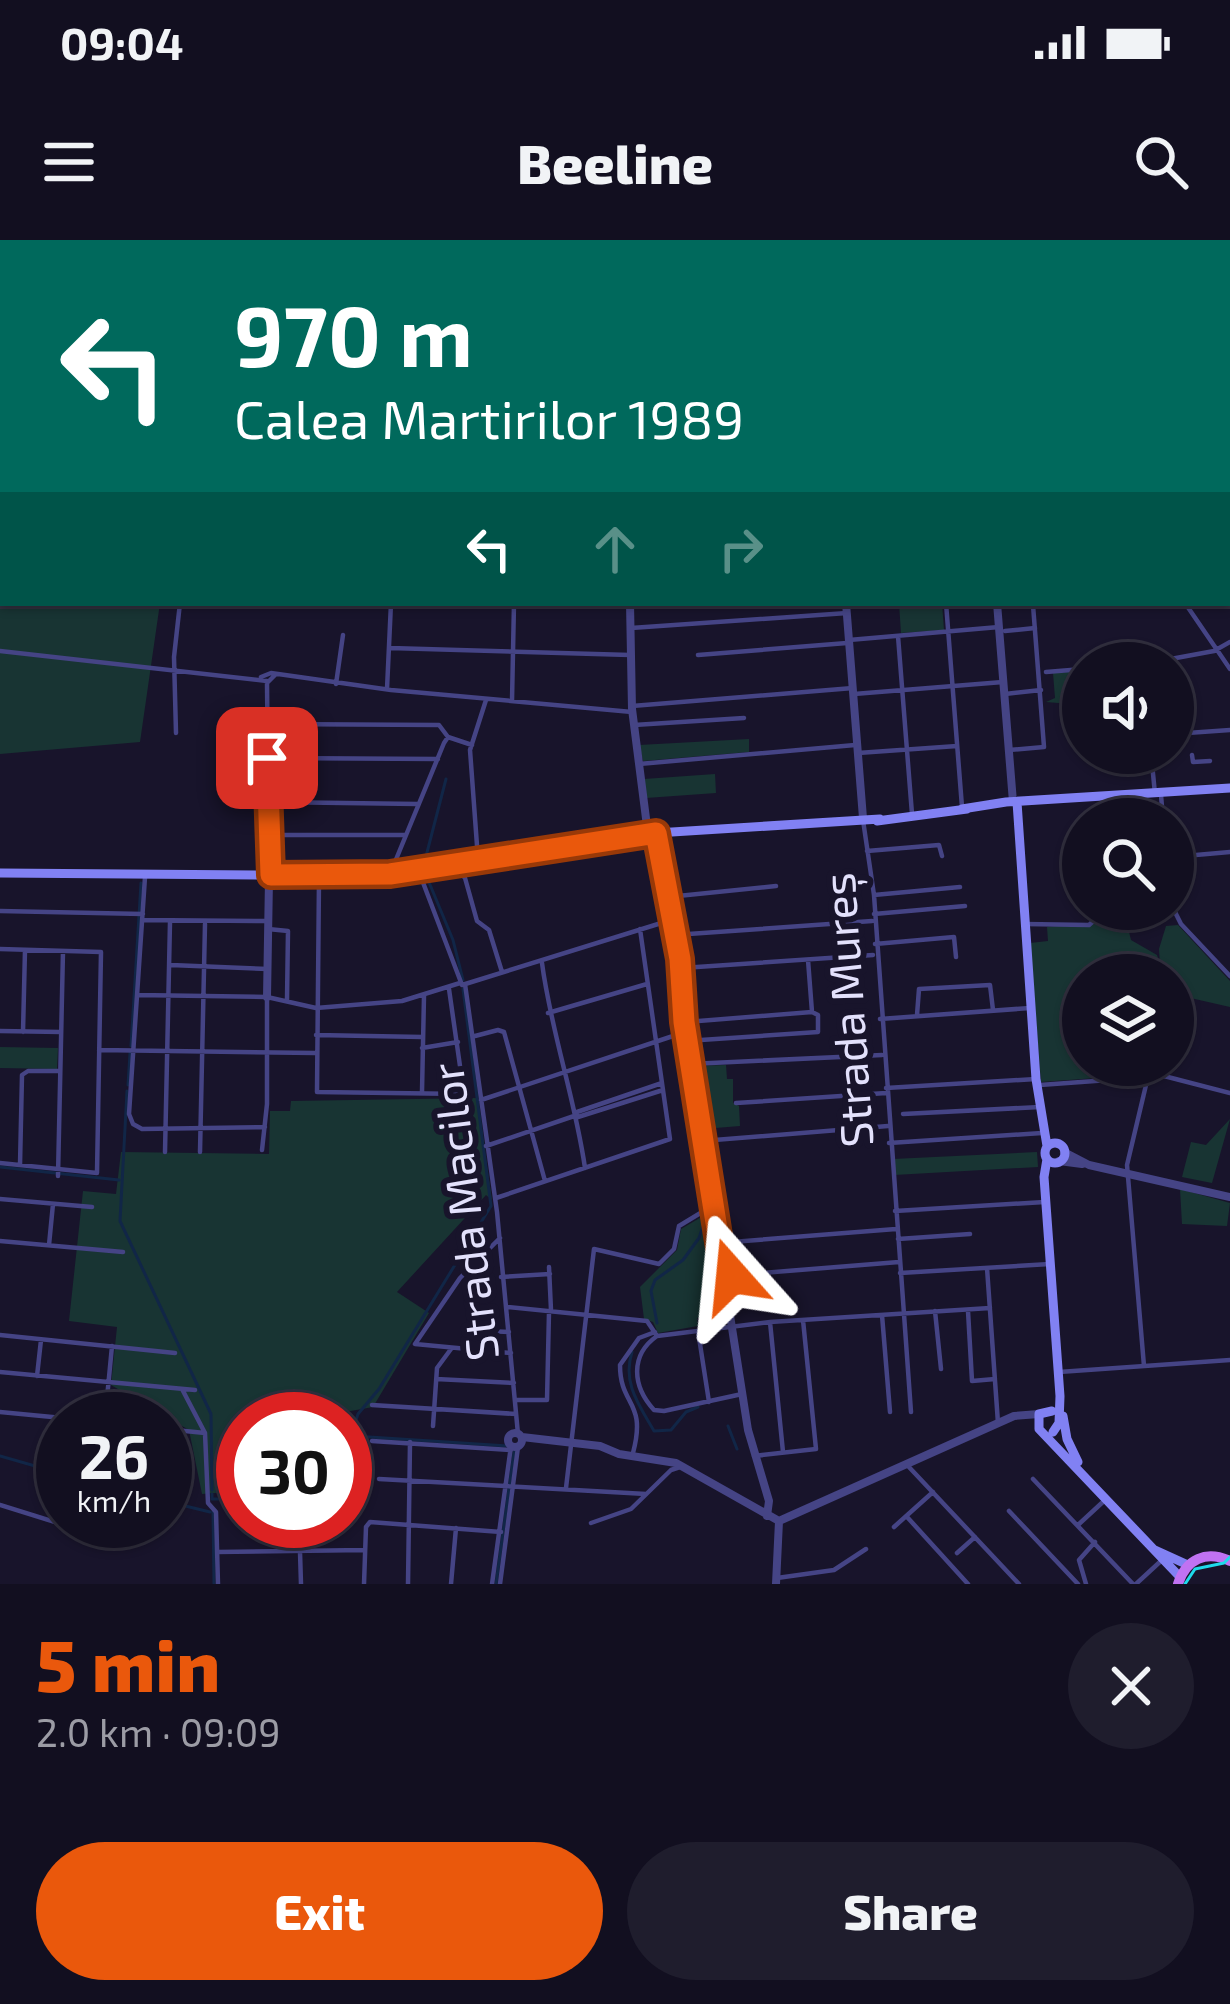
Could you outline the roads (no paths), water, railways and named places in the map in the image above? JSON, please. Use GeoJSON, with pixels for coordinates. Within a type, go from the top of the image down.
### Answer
{"type":"FeatureCollection","features":[{"type":"Feature","properties":{"kind":"main road"},"geometry":{"type":"LineString","coordinates":[[0,874],[390,874],[652,834],[1230,788]]}},
{"type":"Feature","properties":{"kind":"main road"},"geometry":{"type":"LineString","coordinates":[[1016,804],[1036,1082],[1042,1130],[1057,1159]]}},
{"type":"Feature","properties":{"kind":"main road"},"geometry":{"type":"LineString","coordinates":[[0,874],[387,878],[419,871]]}},
{"type":"Feature","properties":{"kind":"main road"},"geometry":{"type":"LineString","coordinates":[[1050,1145],[1057,1159]]}},
{"type":"Feature","properties":{"kind":"main road"},"geometry":{"type":"LineString","coordinates":[[1057,1159],[1045,1180],[1060,1397],[1066,1439],[1087,1478]]}},
{"type":"Feature","properties":{"kind":"main road"},"geometry":{"type":"LineString","coordinates":[[1049,1432],[1060,1397]]}},
{"type":"Feature","properties":{"kind":"main road"},"geometry":{"type":"LineString","coordinates":[[1038,1418],[1055,1416]]}},
{"type":"Feature","properties":{"kind":"main road"},"geometry":{"type":"LineString","coordinates":[[1038,1418],[1179,1580],[1188,1565],[1206,1556],[1227,1555]]}},
{"type":"Feature","properties":{"kind":"main road"},"geometry":{"type":"LineString","coordinates":[[1153,1550],[1188,1565]]}},
{"type":"Feature","properties":{"kind":"street"},"geometry":{"type":"LineString","coordinates":[[176,733],[174,657],[180,606]]}},
{"type":"Feature","properties":{"kind":"street"},"geometry":{"type":"LineString","coordinates":[[387,688],[392,606]]}},
{"type":"Feature","properties":{"kind":"street"},"geometry":{"type":"LineString","coordinates":[[512,701],[514,606]]}},
{"type":"Feature","properties":{"kind":"street"},"geometry":{"type":"LineString","coordinates":[[630,606],[632,709],[639,764],[682,968],[685,1032],[742,1394],[768,1497],[765,1514]]}},
{"type":"Feature","properties":{"kind":"street"},"geometry":{"type":"LineString","coordinates":[[946,606],[962,809]]}},
{"type":"Feature","properties":{"kind":"street"},"geometry":{"type":"LineString","coordinates":[[998,606],[1016,804]]}},
{"type":"Feature","properties":{"kind":"street"},"geometry":{"type":"LineString","coordinates":[[1009,749],[1044,747],[1033,606]]}},
{"type":"Feature","properties":{"kind":"street"},"geometry":{"type":"LineString","coordinates":[[1187,606],[1230,669]]}},
{"type":"Feature","properties":{"kind":"street"},"geometry":{"type":"LineString","coordinates":[[631,628],[846,608]]}},
{"type":"Feature","properties":{"kind":"street","name":"Strada Mureș"},"geometry":{"type":"LineString","coordinates":[[846,608],[863,820],[874,895],[911,1412]]}},
{"type":"Feature","properties":{"kind":"street"},"geometry":{"type":"LineString","coordinates":[[698,655],[947,631],[1036,628]]}},
{"type":"Feature","properties":{"kind":"street"},"geometry":{"type":"LineString","coordinates":[[336,684],[343,635]]}},
{"type":"Feature","properties":{"kind":"street"},"geometry":{"type":"LineString","coordinates":[[898,636],[912,814]]}},
{"type":"Feature","properties":{"kind":"street"},"geometry":{"type":"LineString","coordinates":[[1194,654],[1230,642]]}},
{"type":"Feature","properties":{"kind":"street"},"geometry":{"type":"LineString","coordinates":[[390,648],[631,655]]}},
{"type":"Feature","properties":{"kind":"street"},"geometry":{"type":"LineString","coordinates":[[0,651],[264,679],[275,675],[486,700],[632,709],[1004,682]]}},
{"type":"Feature","properties":{"kind":"street"},"geometry":{"type":"LineString","coordinates":[[1046,672],[1062,671]]}},
{"type":"Feature","properties":{"kind":"street"},"geometry":{"type":"LineString","coordinates":[[262,1150],[270,835],[264,679]]}},
{"type":"Feature","properties":{"kind":"street"},"geometry":{"type":"LineString","coordinates":[[1004,694],[1041,690]]}},
{"type":"Feature","properties":{"kind":"street"},"geometry":{"type":"LineString","coordinates":[[477,859],[472,745],[486,700]]}},
{"type":"Feature","properties":{"kind":"street"},"geometry":{"type":"LineString","coordinates":[[634,725],[744,718]]}},
{"type":"Feature","properties":{"kind":"street"},"geometry":{"type":"LineString","coordinates":[[266,724],[439,725],[448,737],[472,745]]}},
{"type":"Feature","properties":{"kind":"street"},"geometry":{"type":"LineString","coordinates":[[1194,733],[1230,730]]}},
{"type":"Feature","properties":{"kind":"street"},"geometry":{"type":"LineString","coordinates":[[390,874],[448,737]]}},
{"type":"Feature","properties":{"kind":"street"},"geometry":{"type":"LineString","coordinates":[[639,764],[957,746]]}},
{"type":"Feature","properties":{"kind":"street"},"geometry":{"type":"LineString","coordinates":[[267,758],[438,759]]}},
{"type":"Feature","properties":{"kind":"street"},"geometry":{"type":"LineString","coordinates":[[1194,762],[1210,761]]}},
{"type":"Feature","properties":{"kind":"street"},"geometry":{"type":"LineString","coordinates":[[1155,774],[1159,798]]}},
{"type":"Feature","properties":{"kind":"street"},"geometry":{"type":"LineString","coordinates":[[268,802],[418,804]]}},
{"type":"Feature","properties":{"kind":"street"},"geometry":{"type":"LineString","coordinates":[[270,835],[406,835]]}},
{"type":"Feature","properties":{"kind":"street"},"geometry":{"type":"LineString","coordinates":[[867,851],[938,844],[942,856]]}},
{"type":"Feature","properties":{"kind":"street"},"geometry":{"type":"LineString","coordinates":[[1194,855],[1230,852]]}},
{"type":"Feature","properties":{"kind":"street"},"geometry":{"type":"LineString","coordinates":[[458,867],[477,921],[489,930],[502,974]]}},
{"type":"Feature","properties":{"kind":"street","name":"Strada Macilor"},"geometry":{"type":"LineString","coordinates":[[419,871],[463,984],[500,1238],[516,1443],[496,1584]]}},
{"type":"Feature","properties":{"kind":"street"},"geometry":{"type":"LineString","coordinates":[[146,877],[129,1114],[133,1124],[142,1129],[265,1127]]}},
{"type":"Feature","properties":{"kind":"street"},"geometry":{"type":"LineString","coordinates":[[319,878],[317,1092],[464,1094],[448,989]]}},
{"type":"Feature","properties":{"kind":"street"},"geometry":{"type":"LineString","coordinates":[[667,898],[776,886]]}},
{"type":"Feature","properties":{"kind":"street"},"geometry":{"type":"LineString","coordinates":[[874,895],[960,887]]}},
{"type":"Feature","properties":{"kind":"street"},"geometry":{"type":"LineString","coordinates":[[674,935],[965,906]]}},
{"type":"Feature","properties":{"kind":"street"},"geometry":{"type":"LineString","coordinates":[[0,911],[141,916],[287,930],[287,1000]]}},
{"type":"Feature","properties":{"kind":"street"},"geometry":{"type":"LineString","coordinates":[[137,995],[267,997],[316,1008],[424,996],[671,920]]}},
{"type":"Feature","properties":{"kind":"street"},"geometry":{"type":"LineString","coordinates":[[165,1152],[170,922]]}},
{"type":"Feature","properties":{"kind":"street"},"geometry":{"type":"LineString","coordinates":[[200,1152],[205,924]]}},
{"type":"Feature","properties":{"kind":"street"},"geometry":{"type":"LineString","coordinates":[[1024,924],[1062,925]]}},
{"type":"Feature","properties":{"kind":"street"},"geometry":{"type":"LineString","coordinates":[[495,1198],[670,1139],[640,928]]}},
{"type":"Feature","properties":{"kind":"street"},"geometry":{"type":"LineString","coordinates":[[1186,930],[1230,976]]}},
{"type":"Feature","properties":{"kind":"street"},"geometry":{"type":"LineString","coordinates":[[875,944],[954,937],[956,957]]}},
{"type":"Feature","properties":{"kind":"street"},"geometry":{"type":"LineString","coordinates":[[0,949],[101,952],[97,1173],[58,1173],[0,1163]]}},
{"type":"Feature","properties":{"kind":"street"},"geometry":{"type":"LineString","coordinates":[[23,1032],[25,950]]}},
{"type":"Feature","properties":{"kind":"street"},"geometry":{"type":"LineString","coordinates":[[58,1173],[63,951]]}},
{"type":"Feature","properties":{"kind":"street"},"geometry":{"type":"LineString","coordinates":[[682,968],[876,955]]}},
{"type":"Feature","properties":{"kind":"street"},"geometry":{"type":"LineString","coordinates":[[542,960],[548,1013],[577,1115],[585,1168]]}},
{"type":"Feature","properties":{"kind":"street"},"geometry":{"type":"LineString","coordinates":[[808,960],[812,1012]]}},
{"type":"Feature","properties":{"kind":"street"},"geometry":{"type":"LineString","coordinates":[[169,965],[268,969]]}},
{"type":"Feature","properties":{"kind":"street"},"geometry":{"type":"LineString","coordinates":[[548,1013],[649,984]]}},
{"type":"Feature","properties":{"kind":"street"},"geometry":{"type":"LineString","coordinates":[[917,1016],[917,990],[964,986],[990,985],[993,1010]]}},
{"type":"Feature","properties":{"kind":"street"},"geometry":{"type":"LineString","coordinates":[[422,1095],[424,996]]}},
{"type":"Feature","properties":{"kind":"street"},"geometry":{"type":"LineString","coordinates":[[880,1018],[1030,1008]]}},
{"type":"Feature","properties":{"kind":"street"},"geometry":{"type":"LineString","coordinates":[[481,1100],[685,1032],[812,1012],[818,1015],[816,1033],[685,1032]]}},
{"type":"Feature","properties":{"kind":"street"},"geometry":{"type":"LineString","coordinates":[[472,1037],[502,1030],[545,1181]]}},
{"type":"Feature","properties":{"kind":"street"},"geometry":{"type":"LineString","coordinates":[[0,1031],[61,1032]]}},
{"type":"Feature","properties":{"kind":"street"},"geometry":{"type":"LineString","coordinates":[[316,1035],[422,1037]]}},
{"type":"Feature","properties":{"kind":"street"},"geometry":{"type":"LineString","coordinates":[[422,1048],[458,1042]]}},
{"type":"Feature","properties":{"kind":"street"},"geometry":{"type":"LineString","coordinates":[[99,1050],[316,1053]]}},
{"type":"Feature","properties":{"kind":"street"},"geometry":{"type":"LineString","coordinates":[[690,1064],[883,1055]]}},
{"type":"Feature","properties":{"kind":"street"},"geometry":{"type":"LineString","coordinates":[[20,1165],[23,1072],[60,1071]]}},
{"type":"Feature","properties":{"kind":"street"},"geometry":{"type":"LineString","coordinates":[[736,1103],[1062,1082]]}},
{"type":"Feature","properties":{"kind":"street"},"geometry":{"type":"LineString","coordinates":[[1194,1085],[1230,1093]]}},
{"type":"Feature","properties":{"kind":"street"},"geometry":{"type":"LineString","coordinates":[[486,1146],[663,1086]]}},
{"type":"Feature","properties":{"kind":"street"},"geometry":{"type":"LineString","coordinates":[[1143,1086],[1127,1173],[1144,1366]]}},
{"type":"Feature","properties":{"kind":"street"},"geometry":{"type":"LineString","coordinates":[[903,1114],[1040,1107]]}},
{"type":"Feature","properties":{"kind":"street"},"geometry":{"type":"LineString","coordinates":[[702,1141],[888,1126]]}},
{"type":"Feature","properties":{"kind":"street"},"geometry":{"type":"LineString","coordinates":[[889,1143],[1042,1130]]}},
{"type":"Feature","properties":{"kind":"street"},"geometry":{"type":"LineString","coordinates":[[1057,1159],[1230,1197]]}},
{"type":"Feature","properties":{"kind":"street"},"geometry":{"type":"LineString","coordinates":[[0,1199],[92,1207]]}},
{"type":"Feature","properties":{"kind":"street"},"geometry":{"type":"LineString","coordinates":[[895,1211],[1046,1202]]}},
{"type":"Feature","properties":{"kind":"street"},"geometry":{"type":"LineString","coordinates":[[50,1246],[53,1204]]}},
{"type":"Feature","properties":{"kind":"street"},"geometry":{"type":"LineString","coordinates":[[566,1488],[594,1249],[658,1264],[674,1249],[680,1226],[712,1205]]}},
{"type":"Feature","properties":{"kind":"street"},"geometry":{"type":"LineString","coordinates":[[718,1243],[896,1228]]}},
{"type":"Feature","properties":{"kind":"street"},"geometry":{"type":"LineString","coordinates":[[897,1239],[970,1234]]}},
{"type":"Feature","properties":{"kind":"street"},"geometry":{"type":"LineString","coordinates":[[500,1238],[460,1278],[415,1343],[511,1353]]}},
{"type":"Feature","properties":{"kind":"street"},"geometry":{"type":"LineString","coordinates":[[0,1241],[123,1252]]}},
{"type":"Feature","properties":{"kind":"street"},"geometry":{"type":"LineString","coordinates":[[724,1276],[899,1262]]}},
{"type":"Feature","properties":{"kind":"street"},"geometry":{"type":"LineString","coordinates":[[900,1273],[1050,1264]]}},
{"type":"Feature","properties":{"kind":"street"},"geometry":{"type":"LineString","coordinates":[[987,1268],[998,1423]]}},
{"type":"Feature","properties":{"kind":"street"},"geometry":{"type":"LineString","coordinates":[[501,1277],[549,1271],[545,1402],[515,1400]]}},
{"type":"Feature","properties":{"kind":"street"},"geometry":{"type":"LineString","coordinates":[[507,1307],[647,1322],[656,1334]]}},
{"type":"Feature","properties":{"kind":"street"},"geometry":{"type":"LineString","coordinates":[[632,1456],[639,1418],[623,1387],[620,1365],[639,1338],[770,1322],[990,1308]]}},
{"type":"Feature","properties":{"kind":"street"},"geometry":{"type":"LineString","coordinates":[[935,1311],[941,1369]]}},
{"type":"Feature","properties":{"kind":"street"},"geometry":{"type":"LineString","coordinates":[[968,1311],[972,1381],[995,1379]]}},
{"type":"Feature","properties":{"kind":"street"},"geometry":{"type":"LineString","coordinates":[[882,1315],[890,1412]]}},
{"type":"Feature","properties":{"kind":"street"},"geometry":{"type":"LineString","coordinates":[[754,1456],[816,1449],[803,1321]]}},
{"type":"Feature","properties":{"kind":"street"},"geometry":{"type":"LineString","coordinates":[[770,1322],[783,1452]]}},
{"type":"Feature","properties":{"kind":"street"},"geometry":{"type":"LineString","coordinates":[[698,1330],[709,1402]]}},
{"type":"Feature","properties":{"kind":"street"},"geometry":{"type":"LineString","coordinates":[[488,1331],[509,1332]]}},
{"type":"Feature","properties":{"kind":"street"},"geometry":{"type":"LineString","coordinates":[[656,1334],[637,1359],[646,1401],[660,1412],[742,1394]]}},
{"type":"Feature","properties":{"kind":"street"},"geometry":{"type":"LineString","coordinates":[[0,1335],[175,1353]]}},
{"type":"Feature","properties":{"kind":"street"},"geometry":{"type":"LineString","coordinates":[[37,1376],[41,1340]]}},
{"type":"Feature","properties":{"kind":"street"},"geometry":{"type":"LineString","coordinates":[[107,1392],[112,1346]]}},
{"type":"Feature","properties":{"kind":"street"},"geometry":{"type":"LineString","coordinates":[[433,1426],[440,1360],[451,1349]]}},
{"type":"Feature","properties":{"kind":"street"},"geometry":{"type":"LineString","coordinates":[[1059,1372],[1230,1360]]}},
{"type":"Feature","properties":{"kind":"street"},"geometry":{"type":"LineString","coordinates":[[0,1372],[195,1390]]}},
{"type":"Feature","properties":{"kind":"street"},"geometry":{"type":"LineString","coordinates":[[436,1379],[514,1383]]}},
{"type":"Feature","properties":{"kind":"street"},"geometry":{"type":"LineString","coordinates":[[182,1389],[205,1433],[206,1496],[209,1508],[216,1512],[218,1584]]}},
{"type":"Feature","properties":{"kind":"street"},"geometry":{"type":"LineString","coordinates":[[372,1405],[516,1414]]}},
{"type":"Feature","properties":{"kind":"street"},"geometry":{"type":"LineString","coordinates":[[0,1412],[36,1415]]}},
{"type":"Feature","properties":{"kind":"street"},"geometry":{"type":"LineString","coordinates":[[779,1521],[1014,1416],[1038,1418]]}},
{"type":"Feature","properties":{"kind":"street"},"geometry":{"type":"LineString","coordinates":[[192,1432],[205,1433]]}},
{"type":"Feature","properties":{"kind":"street"},"geometry":{"type":"LineString","coordinates":[[373,1441],[606,1447],[683,1466],[779,1521]]}},
{"type":"Feature","properties":{"kind":"street"},"geometry":{"type":"LineString","coordinates":[[408,1584],[410,1442]]}},
{"type":"Feature","properties":{"kind":"street"},"geometry":{"type":"LineString","coordinates":[[906,1464],[1018,1584]]}},
{"type":"Feature","properties":{"kind":"street"},"geometry":{"type":"LineString","coordinates":[[591,1523],[620,1516],[671,1470],[683,1466]]}},
{"type":"Feature","properties":{"kind":"street"},"geometry":{"type":"LineString","coordinates":[[380,1479],[646,1494]]}},
{"type":"Feature","properties":{"kind":"street"},"geometry":{"type":"LineString","coordinates":[[1033,1479],[1135,1584],[1162,1560]]}},
{"type":"Feature","properties":{"kind":"street","name":"Strada Macilor"},"geometry":{"type":"LineString","coordinates":[[496,1584],[510,1486]]}},
{"type":"Feature","properties":{"kind":"street"},"geometry":{"type":"LineString","coordinates":[[894,1527],[933,1492]]}},
{"type":"Feature","properties":{"kind":"street"},"geometry":{"type":"LineString","coordinates":[[1078,1525],[1106,1498]]}},
{"type":"Feature","properties":{"kind":"street"},"geometry":{"type":"LineString","coordinates":[[0,1505],[36,1515]]}},
{"type":"Feature","properties":{"kind":"street"},"geometry":{"type":"LineString","coordinates":[[1009,1511],[1078,1584]]}},
{"type":"Feature","properties":{"kind":"street"},"geometry":{"type":"LineString","coordinates":[[908,1518],[968,1584]]}},
{"type":"Feature","properties":{"kind":"street"},"geometry":{"type":"LineString","coordinates":[[779,1521],[776,1581],[834,1570],[866,1549]]}},
{"type":"Feature","properties":{"kind":"street"},"geometry":{"type":"LineString","coordinates":[[364,1584],[368,1522],[501,1532]]}},
{"type":"Feature","properties":{"kind":"street"},"geometry":{"type":"LineString","coordinates":[[451,1584],[456,1528]]}},
{"type":"Feature","properties":{"kind":"street"},"geometry":{"type":"LineString","coordinates":[[957,1553],[975,1537]]}},
{"type":"Feature","properties":{"kind":"street"},"geometry":{"type":"LineString","coordinates":[[1086,1584],[1079,1560],[1095,1542]]}},
{"type":"Feature","properties":{"kind":"street"},"geometry":{"type":"LineString","coordinates":[[217,1552],[365,1550]]}},
{"type":"Feature","properties":{"kind":"street"},"geometry":{"type":"LineString","coordinates":[[300,1552],[301,1584]]}},
{"type":"Feature","properties":{"kind":"waterway"},"geometry":{"type":"LineString","coordinates":[[424,864],[446,779]]}},
{"type":"Feature","properties":{"kind":"waterway"},"geometry":{"type":"LineString","coordinates":[[426,875],[453,940],[463,980]]}},
{"type":"Feature","properties":{"kind":"waterway"},"geometry":{"type":"LineString","coordinates":[[131,1046],[141,883]]}},
{"type":"Feature","properties":{"kind":"waterway"},"geometry":{"type":"LineString","coordinates":[[372,1397],[491,1206],[463,989]]}},
{"type":"Feature","properties":{"kind":"waterway"},"geometry":{"type":"LineString","coordinates":[[128,1085],[130,1053]]}},
{"type":"Feature","properties":{"kind":"waterway"},"geometry":{"type":"LineString","coordinates":[[127,1091],[120,1221],[211,1414],[212,1490]]}},
{"type":"Feature","properties":{"kind":"waterway"},"geometry":{"type":"LineString","coordinates":[[697,1133],[705,1195]]}},
{"type":"Feature","properties":{"kind":"waterway"},"geometry":{"type":"LineString","coordinates":[[0,1167],[119,1180]]}},
{"type":"Feature","properties":{"kind":"waterway"},"geometry":{"type":"LineString","coordinates":[[657,1323],[651,1291],[655,1280],[683,1260],[699,1238],[707,1215]]}},
{"type":"Feature","properties":{"kind":"waterway"},"geometry":{"type":"LineString","coordinates":[[632,1352],[631,1384],[654,1431],[671,1430],[686,1412],[698,1407]]}},
{"type":"Feature","properties":{"kind":"waterway"},"geometry":{"type":"LineString","coordinates":[[728,1426],[737,1449]]}},
{"type":"Feature","properties":{"kind":"waterway"},"geometry":{"type":"LineString","coordinates":[[372,1437],[508,1446]]}},
{"type":"Feature","properties":{"kind":"waterway"},"geometry":{"type":"LineString","coordinates":[[496,1584],[514,1452]]}},
{"type":"Feature","properties":{"kind":"waterway"},"geometry":{"type":"LineString","coordinates":[[0,1456],[36,1466]]}},
{"type":"Feature","properties":{"kind":"waterway"},"geometry":{"type":"LineString","coordinates":[[212,1494],[216,1499]]}},
{"type":"Feature","properties":{"kind":"waterway"},"geometry":{"type":"LineString","coordinates":[[192,1508],[210,1512]]}},
{"type":"Feature","properties":{"kind":"waterway"},"geometry":{"type":"LineString","coordinates":[[213,1512],[214,1584]]}},
{"type":"Feature","properties":{"kind":"tram line"},"geometry":{"type":"LineString","coordinates":[[1185,1584],[1195,1569],[1224,1563],[1230,1557]]}}]}
